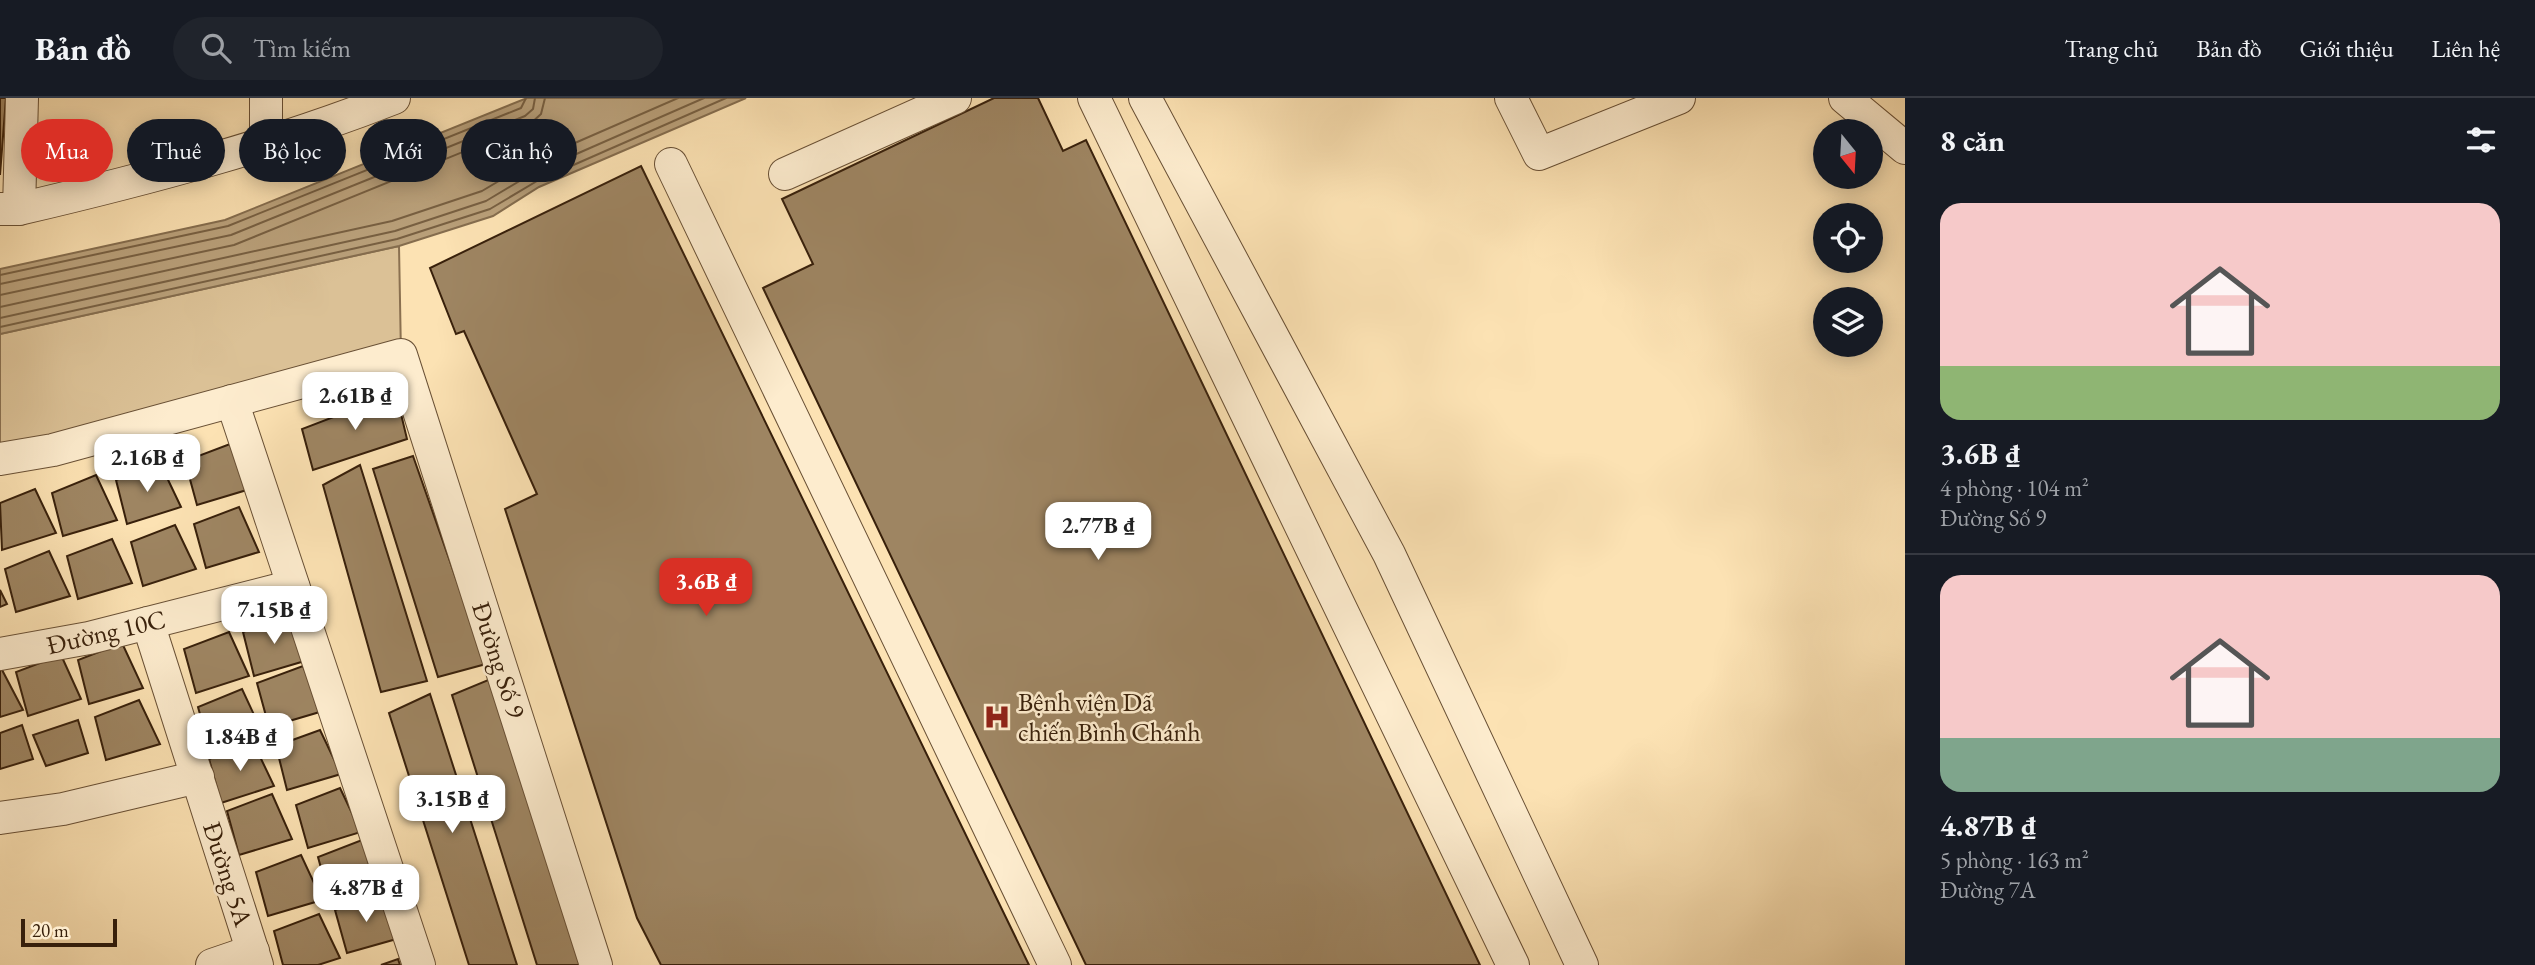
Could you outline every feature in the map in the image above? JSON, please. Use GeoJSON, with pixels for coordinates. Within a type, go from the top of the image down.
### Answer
{"type":"FeatureCollection","features":[{"type":"Feature","properties":{"kind":"street"},"geometry":{"type":"LineString","coordinates":[[22,98],[10,209],[150,179],[239,151]]}},
{"type":"Feature","properties":{"kind":"street"},"geometry":{"type":"LineString","coordinates":[[266,98],[266,119]]}},
{"type":"Feature","properties":{"kind":"street"},"geometry":{"type":"LineString","coordinates":[[341,119],[394,98]]}},
{"type":"Feature","properties":{"kind":"street"},"geometry":{"type":"LineString","coordinates":[[785,174],[955,98]]}},
{"type":"Feature","properties":{"kind":"street"},"geometry":{"type":"LineString","coordinates":[[1094,98],[1513,965]]}},
{"type":"Feature","properties":{"kind":"street"},"geometry":{"type":"LineString","coordinates":[[1144,98],[1389,554],[1582,965]]}},
{"type":"Feature","properties":{"kind":"street"},"geometry":{"type":"LineString","coordinates":[[1511,98],[1538,154],[1679,98]]}},
{"type":"Feature","properties":{"kind":"street"},"geometry":{"type":"LineString","coordinates":[[1845,98],[1905,148]]}},
{"type":"Feature","properties":{"kind":"street"},"geometry":{"type":"LineString","coordinates":[[671,164],[1055,965]]}},
{"type":"Feature","properties":{"kind":"street","name":"Đường Số 9"},"geometry":{"type":"LineString","coordinates":[[232,401],[401,355],[596,965]]}},
{"type":"Feature","properties":{"kind":"street"},"geometry":{"type":"LineString","coordinates":[[0,459],[53,450],[232,401],[419,965]]}},
{"type":"Feature","properties":{"kind":"street","name":"Đường 10C"},"geometry":{"type":"LineString","coordinates":[[0,654],[89,638],[293,586]]}},
{"type":"Feature","properties":{"kind":"street","name":"Đường 5A"},"geometry":{"type":"LineString","coordinates":[[148,623],[255,958]]}},
{"type":"Feature","properties":{"kind":"street"},"geometry":{"type":"LineString","coordinates":[[0,818],[63,809],[198,777]]}},
{"type":"Feature","properties":{"kind":"street"},"geometry":{"type":"LineString","coordinates":[[212,965],[255,958]]}},
{"type":"Feature","properties":{"kind":"shaded area"},"geometry":{"type":"Polygon","coordinates":[[[399,246],[401,355],[0,459],[0,334],[399,246]]]}},
{"type":"Feature","properties":{"kind":"water"},"geometry":{"type":"Polygon","coordinates":[[[527,98],[746,98],[577,171],[577,119],[475,119],[527,98]]]}},
{"type":"Feature","properties":{"kind":"water"},"geometry":{"type":"Polygon","coordinates":[[[461,125],[461,182],[551,182],[493,216],[399,246],[0,334],[0,269],[225,220],[319,182],[346,182],[346,171],[360,165],[360,182],[447,182],[447,130],[461,125]]]}},
{"type":"Feature","properties":{"kind":"building"},"geometry":{"type":"Polygon","coordinates":[[[0,98],[6,98],[0,175],[0,98]]]}},
{"type":"Feature","properties":{"kind":"building"},"geometry":{"type":"Polygon","coordinates":[[[994,98],[1038,98],[1063,151],[1086,140],[1480,965],[1086,965],[763,288],[813,264],[782,199],[994,98]]]}},
{"type":"Feature","properties":{"kind":"building"},"geometry":{"type":"Polygon","coordinates":[[[641,166],[1029,965],[661,965],[637,918],[505,509],[537,494],[464,331],[456,334],[430,268],[641,166]]]}},
{"type":"Feature","properties":{"kind":"building"},"geometry":{"type":"Polygon","coordinates":[[[396,393],[407,439],[313,470],[302,429],[396,393]]]}},
{"type":"Feature","properties":{"kind":"building"},"geometry":{"type":"Polygon","coordinates":[[[230,444],[250,489],[197,505],[185,461],[230,444]]]}},
{"type":"Feature","properties":{"kind":"building"},"geometry":{"type":"Polygon","coordinates":[[[413,456],[486,664],[438,677],[373,469],[413,456]]]}},
{"type":"Feature","properties":{"kind":"building"},"geometry":{"type":"Polygon","coordinates":[[[160,463],[181,507],[127,524],[116,480],[160,463]]]}},
{"type":"Feature","properties":{"kind":"building"},"geometry":{"type":"Polygon","coordinates":[[[360,465],[427,681],[381,692],[323,485],[360,465]]]}},
{"type":"Feature","properties":{"kind":"building"},"geometry":{"type":"Polygon","coordinates":[[[96,475],[117,520],[63,536],[52,493],[96,475]]]}},
{"type":"Feature","properties":{"kind":"building"},"geometry":{"type":"Polygon","coordinates":[[[35,489],[56,533],[2,550],[0,503],[35,489]]]}},
{"type":"Feature","properties":{"kind":"building"},"geometry":{"type":"Polygon","coordinates":[[[239,507],[259,552],[206,568],[194,524],[239,507]]]}},
{"type":"Feature","properties":{"kind":"building"},"geometry":{"type":"Polygon","coordinates":[[[175,525],[196,569],[143,586],[131,542],[175,525]]]}},
{"type":"Feature","properties":{"kind":"building"},"geometry":{"type":"Polygon","coordinates":[[[112,539],[132,583],[78,599],[67,556],[112,539]]]}},
{"type":"Feature","properties":{"kind":"building"},"geometry":{"type":"Polygon","coordinates":[[[49,551],[70,596],[16,612],[5,569],[49,551]]]}},
{"type":"Feature","properties":{"kind":"building"},"geometry":{"type":"Polygon","coordinates":[[[0,590],[7,604],[0,607],[0,590]]]}},
{"type":"Feature","properties":{"kind":"building"},"geometry":{"type":"Polygon","coordinates":[[[287,615],[308,660],[254,676],[243,632],[287,615]]]}},
{"type":"Feature","properties":{"kind":"building"},"geometry":{"type":"Polygon","coordinates":[[[229,632],[249,676],[196,693],[184,649],[229,632]]]}},
{"type":"Feature","properties":{"kind":"building"},"geometry":{"type":"Polygon","coordinates":[[[122,643],[143,688],[89,704],[78,660],[122,643]]]}},
{"type":"Feature","properties":{"kind":"building"},"geometry":{"type":"Polygon","coordinates":[[[61,655],[81,699],[28,716],[16,672],[61,655]]]}},
{"type":"Feature","properties":{"kind":"building"},"geometry":{"type":"Polygon","coordinates":[[[0,666],[23,710],[0,717],[0,666]]]}},
{"type":"Feature","properties":{"kind":"building"},"geometry":{"type":"Polygon","coordinates":[[[303,666],[323,711],[269,727],[257,683],[303,666]]]}},
{"type":"Feature","properties":{"kind":"building"},"geometry":{"type":"Polygon","coordinates":[[[493,678],[585,965],[537,965],[452,695],[493,678]]]}},
{"type":"Feature","properties":{"kind":"building"},"geometry":{"type":"Polygon","coordinates":[[[242,689],[263,734],[210,750],[198,707],[242,689]]]}},
{"type":"Feature","properties":{"kind":"building"},"geometry":{"type":"Polygon","coordinates":[[[430,694],[517,965],[469,965],[389,713],[430,694]]]}},
{"type":"Feature","properties":{"kind":"building"},"geometry":{"type":"Polygon","coordinates":[[[139,700],[160,744],[106,760],[95,717],[139,700]]]}},
{"type":"Feature","properties":{"kind":"building"},"geometry":{"type":"Polygon","coordinates":[[[78,720],[88,753],[46,766],[33,735],[78,720]]]}},
{"type":"Feature","properties":{"kind":"building"},"geometry":{"type":"Polygon","coordinates":[[[22,725],[33,759],[0,769],[0,733],[22,725]]]}},
{"type":"Feature","properties":{"kind":"building"},"geometry":{"type":"Polygon","coordinates":[[[320,730],[341,774],[287,790],[276,746],[320,730]]]}},
{"type":"Feature","properties":{"kind":"building"},"geometry":{"type":"Polygon","coordinates":[[[253,742],[274,786],[221,803],[209,759],[253,742]]]}},
{"type":"Feature","properties":{"kind":"building"},"geometry":{"type":"Polygon","coordinates":[[[340,788],[361,832],[308,848],[296,805],[340,788]]]}},
{"type":"Feature","properties":{"kind":"building"},"geometry":{"type":"Polygon","coordinates":[[[272,794],[292,839],[239,855],[227,811],[272,794]]]}},
{"type":"Feature","properties":{"kind":"building"},"geometry":{"type":"Polygon","coordinates":[[[362,840],[383,885],[330,901],[318,857],[362,840]]]}},
{"type":"Feature","properties":{"kind":"building"},"geometry":{"type":"Polygon","coordinates":[[[301,855],[322,900],[268,916],[256,872],[301,855]]]}},
{"type":"Feature","properties":{"kind":"building"},"geometry":{"type":"Polygon","coordinates":[[[380,893],[400,938],[347,953],[335,910],[380,893]]]}},
{"type":"Feature","properties":{"kind":"building"},"geometry":{"type":"Polygon","coordinates":[[[319,914],[340,958],[318,965],[283,965],[274,931],[319,914]]]}},
{"type":"Feature","properties":{"kind":"building"},"geometry":{"type":"Polygon","coordinates":[[[398,959],[400,965],[381,965],[398,959]]]}},
{"type":"Feature","properties":{"kind":"place","name":"Bệnh viện Dã chiến Bình Chánh"},"geometry":{"type":"Point","coordinates":[997,717]}}]}
